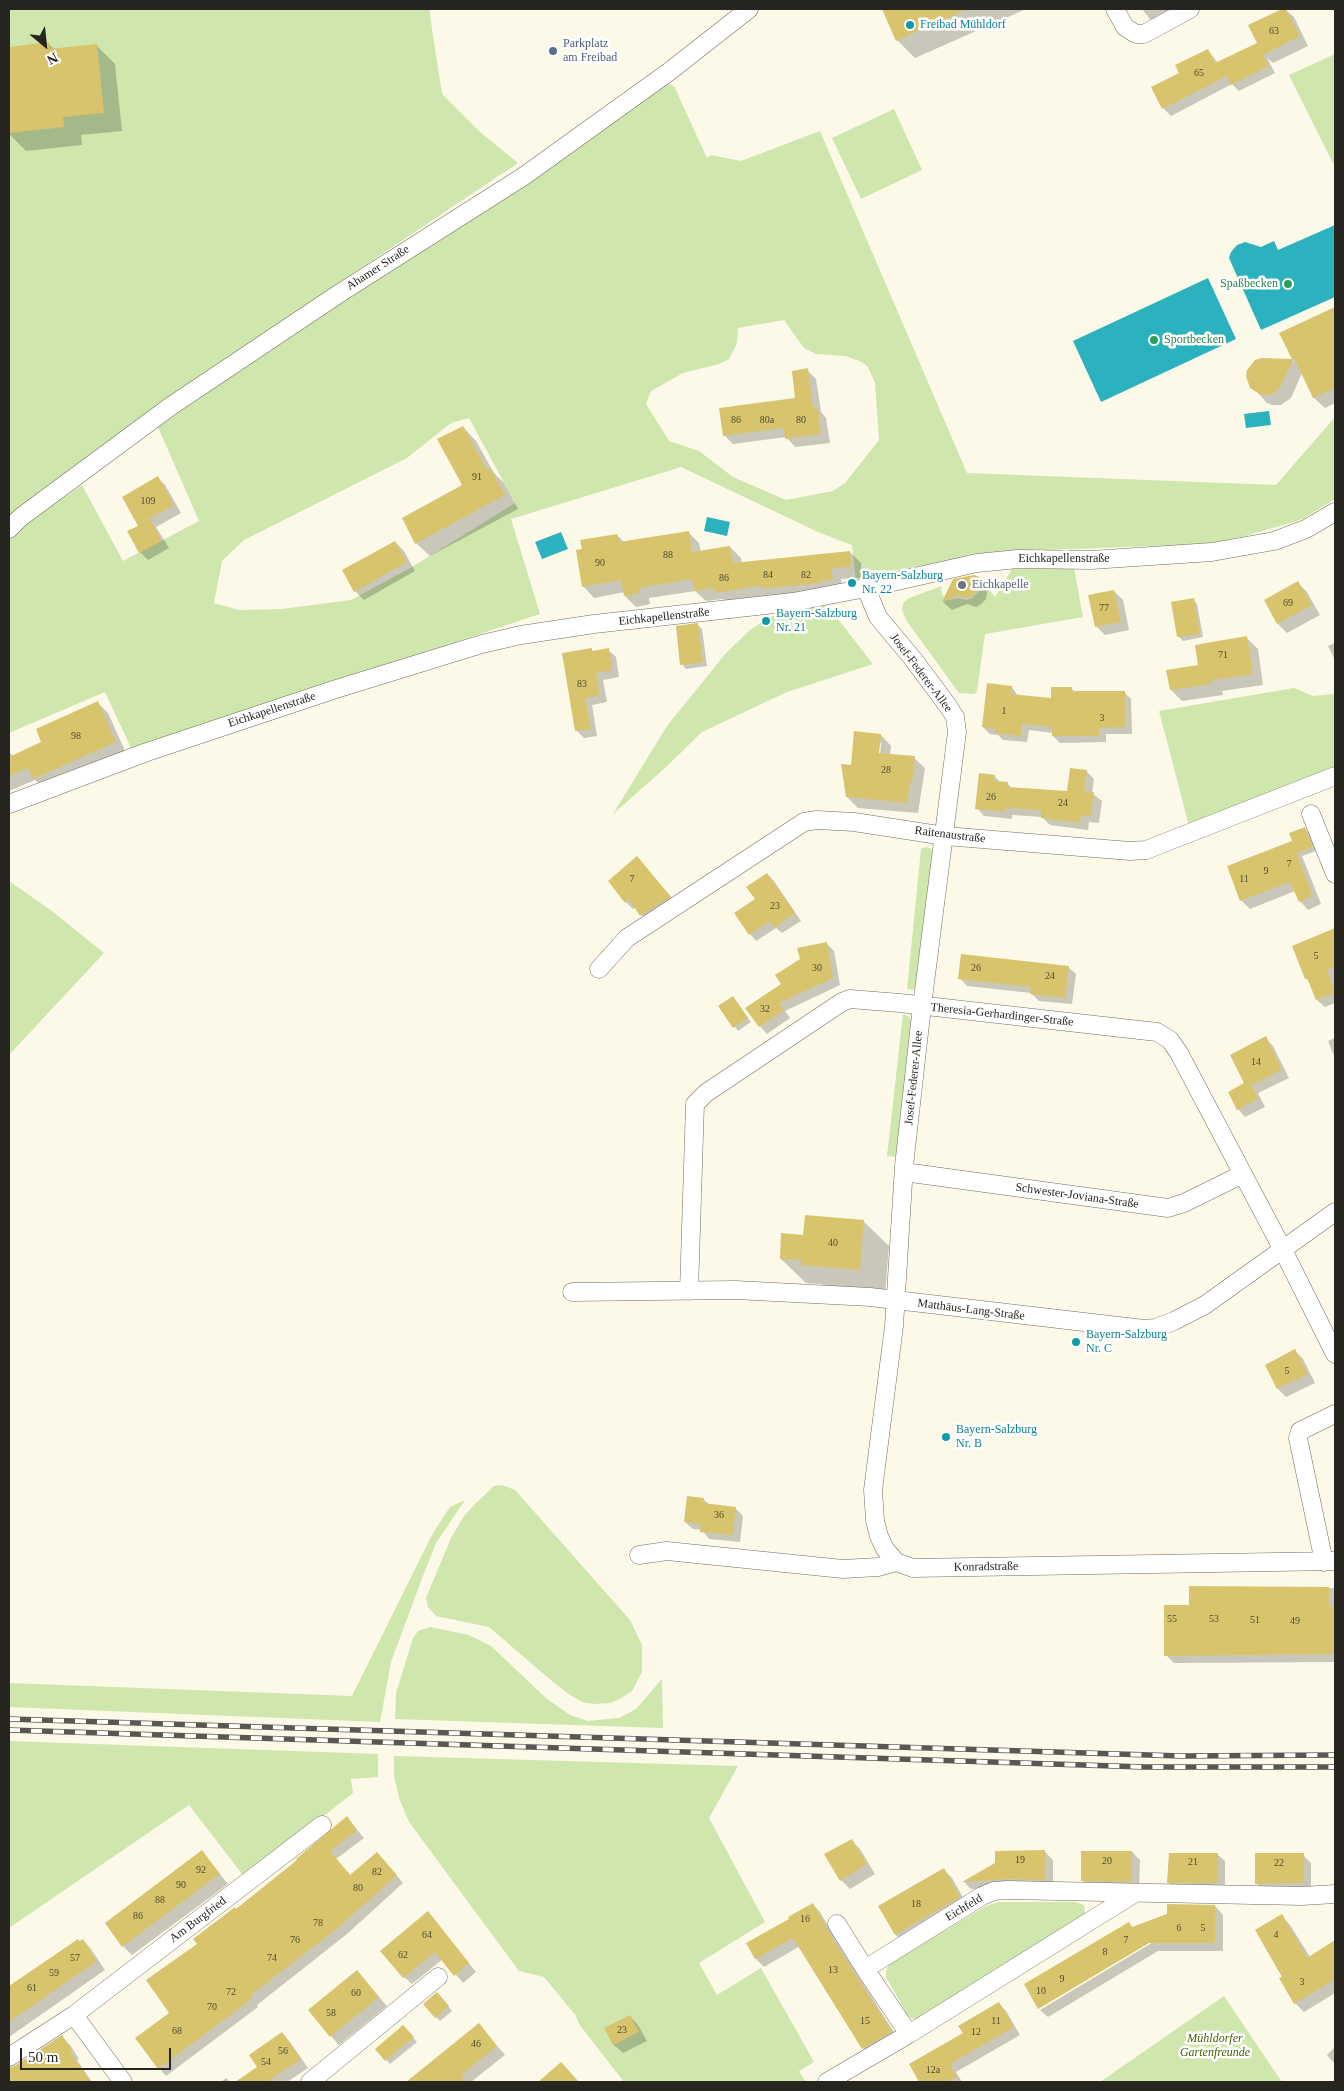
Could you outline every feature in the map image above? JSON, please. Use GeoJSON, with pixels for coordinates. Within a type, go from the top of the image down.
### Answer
{"type":"FeatureCollection","features":[{"type":"Feature","properties":{"kind":"street","name":"Ahamer Straße"},"geometry":{"type":"LineString","coordinates":[[9,529],[21,517],[171,406],[340,293],[524,176],[670,71],[749,9]]}},
{"type":"Feature","properties":{"kind":"street"},"geometry":{"type":"LineString","coordinates":[[1115,9],[1125,27],[1136,34],[1144,34],[1190,9]]}},
{"type":"Feature","properties":{"kind":"street","name":"Eichkapellenstraße"},"geometry":{"type":"LineString","coordinates":[[9,804],[147,752],[324,693],[482,644],[554,629],[793,602],[977,563],[1018,559],[1099,560],[1212,552],[1283,538],[1306,529],[1335,512]]}},
{"type":"Feature","properties":{"kind":"street","name":"Josef-Federer-Allee"},"geometry":{"type":"LineString","coordinates":[[866,588],[878,617],[913,659],[948,706],[954,717],[957,732],[922,1006],[904,1172],[894,1326],[873,1490],[875,1521],[879,1536],[885,1549],[896,1562]]}},
{"type":"Feature","properties":{"kind":"street","name":"Raitenaustraße"},"geometry":{"type":"LineString","coordinates":[[599,970],[627,938],[804,822],[817,820],[854,822],[945,836],[1130,851],[1146,850],[1335,776]]}},
{"type":"Feature","properties":{"kind":"street"},"geometry":{"type":"LineString","coordinates":[[1311,814],[1335,874]]}},
{"type":"Feature","properties":{"kind":"street","name":"Theresia-Gerhardinger-Straße"},"geometry":{"type":"LineString","coordinates":[[689,1290],[695,1104],[706,1093],[842,1002],[850,999],[922,1006],[1157,1032],[1170,1040],[1179,1052],[1283,1250],[1335,1354]]}},
{"type":"Feature","properties":{"kind":"street","name":"Schwester-Joviana-Straße"},"geometry":{"type":"LineString","coordinates":[[904,1172],[1168,1208],[1184,1203],[1243,1174]]}},
{"type":"Feature","properties":{"kind":"street","name":"Matthäus-Lang-Straße"},"geometry":{"type":"LineString","coordinates":[[572,1292],[736,1290],[870,1297],[1085,1323],[1144,1329],[1156,1328],[1174,1322],[1205,1305],[1335,1212]]}},
{"type":"Feature","properties":{"kind":"street"},"geometry":{"type":"LineString","coordinates":[[1330,1561],[1298,1438],[1300,1432],[1335,1414]]}},
{"type":"Feature","properties":{"kind":"street","name":"Konradstraße"},"geometry":{"type":"LineString","coordinates":[[639,1555],[667,1551],[844,1569],[878,1567],[896,1562],[913,1568],[923,1568],[1330,1561]]}},
{"type":"Feature","properties":{"kind":"street","name":"Am Burgfried"},"geometry":{"type":"LineString","coordinates":[[9,2057],[74,2015],[322,1825]]}},
{"type":"Feature","properties":{"kind":"street","name":"Eichfeld"},"geometry":{"type":"LineString","coordinates":[[865,1969],[982,1896],[994,1891],[1302,1896],[1335,1894]]}},
{"type":"Feature","properties":{"kind":"street"},"geometry":{"type":"LineString","coordinates":[[827,2082],[909,2034],[1135,1893]]}},
{"type":"Feature","properties":{"kind":"street"},"geometry":{"type":"LineString","coordinates":[[837,1924],[909,2034]]}},
{"type":"Feature","properties":{"kind":"street"},"geometry":{"type":"LineString","coordinates":[[310,2082],[438,1977]]}},
{"type":"Feature","properties":{"kind":"street"},"geometry":{"type":"LineString","coordinates":[[74,2015],[123,2082]]}},
{"type":"Feature","properties":{"kind":"green space"},"geometry":{"type":"Polygon","coordinates":[[[9,9],[429,9],[442,94],[480,132],[518,163],[174,393],[67,471],[9,518],[9,9]]]}},
{"type":"Feature","properties":{"kind":"green space"},"geometry":{"type":"Polygon","coordinates":[[[1335,54],[1335,167],[1289,75],[1335,54]]]}},
{"type":"Feature","properties":{"kind":"green space"},"geometry":{"type":"Polygon","coordinates":[[[671,84],[675,88],[707,158],[711,155],[741,161],[820,131],[967,473],[1276,485],[1335,417],[1335,499],[1303,519],[1242,537],[1207,544],[994,552],[878,574],[856,581],[852,545],[818,532],[681,467],[511,519],[540,614],[132,750],[105,692],[9,733],[9,540],[26,524],[82,485],[123,561],[199,521],[158,427],[279,343],[665,85],[671,84]],[[784,320],[738,328],[737,343],[729,359],[719,364],[683,373],[651,391],[646,404],[669,441],[699,451],[733,477],[786,500],[833,491],[845,483],[879,440],[875,383],[868,367],[862,362],[845,356],[816,354],[804,348],[784,320]],[[469,418],[451,423],[407,458],[244,540],[222,561],[214,603],[239,610],[282,609],[351,600],[412,567],[515,503],[469,418]]]}},
{"type":"Feature","properties":{"kind":"green space"},"geometry":{"type":"Polygon","coordinates":[[[894,109],[922,170],[861,199],[832,138],[894,109]]]}},
{"type":"Feature","properties":{"kind":"green space"},"geometry":{"type":"Polygon","coordinates":[[[1074,568],[1083,617],[985,634],[977,691],[974,694],[959,693],[906,620],[902,610],[903,603],[909,598],[942,586],[943,596],[950,600],[972,598],[979,591],[980,586],[985,584],[995,597],[1012,569],[1074,568]]]}},
{"type":"Feature","properties":{"kind":"green space"},"geometry":{"type":"Polygon","coordinates":[[[827,605],[873,664],[787,692],[702,732],[613,814],[667,726],[726,653],[750,630],[770,617],[789,611],[827,605]]]}},
{"type":"Feature","properties":{"kind":"green space"},"geometry":{"type":"Polygon","coordinates":[[[1294,688],[1313,696],[1335,694],[1335,785],[1192,837],[1159,711],[1294,688]]]}},
{"type":"Feature","properties":{"kind":"green space"},"geometry":{"type":"Polygon","coordinates":[[[926,847],[931,849],[933,854],[918,986],[912,990],[907,989],[921,849],[926,847]]]}},
{"type":"Feature","properties":{"kind":"green space"},"geometry":{"type":"Polygon","coordinates":[[[9,881],[52,911],[104,953],[9,1055],[9,881]]]}},
{"type":"Feature","properties":{"kind":"green space"},"geometry":{"type":"Polygon","coordinates":[[[903,1014],[909,1017],[914,1025],[900,1157],[887,1156],[903,1014]]]}},
{"type":"Feature","properties":{"kind":"green space"},"geometry":{"type":"Polygon","coordinates":[[[502,1485],[515,1490],[630,1620],[642,1645],[642,1672],[632,1691],[621,1698],[611,1703],[593,1704],[582,1702],[553,1682],[489,1627],[436,1616],[428,1607],[426,1598],[451,1538],[464,1516],[494,1486],[502,1485]]]}},
{"type":"Feature","properties":{"kind":"green space"},"geometry":{"type":"Polygon","coordinates":[[[465,1500],[436,1543],[421,1581],[391,1662],[380,1722],[9,1707],[9,1683],[352,1696],[433,1533],[450,1507],[465,1500]]]}},
{"type":"Feature","properties":{"kind":"green space"},"geometry":{"type":"Polygon","coordinates":[[[430,1627],[469,1635],[491,1646],[547,1699],[570,1715],[588,1721],[619,1718],[636,1709],[662,1679],[663,1728],[395,1719],[396,1693],[413,1638],[418,1631],[430,1627]]]}},
{"type":"Feature","properties":{"kind":"green space"},"geometry":{"type":"Polygon","coordinates":[[[9,1741],[378,1754],[378,1777],[351,1779],[353,1793],[245,1878],[189,1805],[9,1928],[9,1741]]]}},
{"type":"Feature","properties":{"kind":"green space"},"geometry":{"type":"Polygon","coordinates":[[[394,1756],[738,1766],[709,1818],[765,1922],[699,1963],[717,1995],[761,1968],[814,2062],[799,2071],[806,2082],[624,2082],[579,2024],[576,2016],[544,1977],[519,1971],[409,1822],[399,1798],[394,1776],[394,1756]]]}},
{"type":"Feature","properties":{"kind":"green space"},"geometry":{"type":"Polygon","coordinates":[[[998,1902],[1075,1902],[1084,1905],[1085,1915],[915,2020],[908,2016],[886,1977],[889,1964],[986,1906],[998,1902]]]}},
{"type":"Feature","properties":{"kind":"green space","name":"Mühldorfer Gartenfreunde"},"geometry":{"type":"Polygon","coordinates":[[[1224,1996],[1282,2082],[1100,2082],[1224,1996]]]}},
{"type":"Feature","properties":{"kind":"water","name":"Spaßbecken"},"geometry":{"type":"Polygon","coordinates":[[[1335,225],[1335,297],[1261,330],[1229,258],[1231,252],[1237,245],[1245,242],[1261,247],[1274,241],[1278,250],[1335,225]]]}},
{"type":"Feature","properties":{"kind":"water","name":"Sportbecken"},"geometry":{"type":"Polygon","coordinates":[[[1208,278],[1236,339],[1101,402],[1073,341],[1208,278]]]}},
{"type":"Feature","properties":{"kind":"water"},"geometry":{"type":"Polygon","coordinates":[[[1269,411],[1271,425],[1246,428],[1244,414],[1269,411]]]}},
{"type":"Feature","properties":{"kind":"water"},"geometry":{"type":"Polygon","coordinates":[[[707,517],[730,522],[727,536],[704,531],[707,517]]]}},
{"type":"Feature","properties":{"kind":"water"},"geometry":{"type":"Polygon","coordinates":[[[561,532],[568,549],[542,559],[535,542],[561,532]]]}},
{"type":"Feature","properties":{"kind":"building","name":"Freibad Mühldorf"},"geometry":{"type":"Polygon","coordinates":[[[882,9],[968,9],[896,41],[882,9]]]}},
{"type":"Feature","properties":{"kind":"building"},"geometry":{"type":"Polygon","coordinates":[[[1282,9],[1286,9],[1300,36],[1263,55],[1248,25],[1282,9]]]}},
{"type":"Feature","properties":{"kind":"building"},"geometry":{"type":"Polygon","coordinates":[[[49,42],[49,49],[97,44],[104,113],[63,117],[64,127],[9,133],[9,47],[49,42]]]}},
{"type":"Feature","properties":{"kind":"building"},"geometry":{"type":"Polygon","coordinates":[[[1257,43],[1269,66],[1231,85],[1227,76],[1162,109],[1151,87],[1179,73],[1175,65],[1208,49],[1215,63],[1257,43]]]}},
{"type":"Feature","properties":{"kind":"building"},"geometry":{"type":"Polygon","coordinates":[[[1335,307],[1335,388],[1313,398],[1294,358],[1276,392],[1270,395],[1261,395],[1250,388],[1246,376],[1247,370],[1255,360],[1262,358],[1292,359],[1279,333],[1335,307]]]}},
{"type":"Feature","properties":{"kind":"building"},"geometry":{"type":"Polygon","coordinates":[[[808,368],[813,408],[818,408],[821,434],[785,439],[784,428],[723,436],[719,408],[795,398],[792,371],[808,368]]]}},
{"type":"Feature","properties":{"kind":"building"},"geometry":{"type":"Polygon","coordinates":[[[463,426],[487,470],[490,468],[505,495],[415,544],[402,518],[462,485],[437,439],[463,426]]]}},
{"type":"Feature","properties":{"kind":"building"},"geometry":{"type":"Polygon","coordinates":[[[158,476],[174,505],[138,525],[150,519],[162,541],[139,553],[127,531],[138,526],[122,497],[158,476]]]}},
{"type":"Feature","properties":{"kind":"building"},"geometry":{"type":"Polygon","coordinates":[[[689,531],[692,552],[730,546],[733,563],[850,551],[851,567],[831,568],[833,580],[819,581],[820,583],[761,589],[761,586],[715,593],[714,588],[694,591],[692,579],[639,588],[640,593],[624,596],[621,580],[582,587],[576,550],[582,549],[580,540],[617,534],[619,542],[689,531]]]}},
{"type":"Feature","properties":{"kind":"building"},"geometry":{"type":"Polygon","coordinates":[[[395,541],[407,562],[354,592],[342,570],[395,541]]]}},
{"type":"Feature","properties":{"kind":"building","name":"Eichkapelle"},"geometry":{"type":"Polygon","coordinates":[[[974,575],[980,577],[977,590],[973,596],[966,598],[957,596],[942,602],[953,579],[974,575]]]}},
{"type":"Feature","properties":{"kind":"building"},"geometry":{"type":"Polygon","coordinates":[[[1298,581],[1312,605],[1277,624],[1264,600],[1298,581]]]}},
{"type":"Feature","properties":{"kind":"building"},"geometry":{"type":"Polygon","coordinates":[[[1114,590],[1121,622],[1095,627],[1088,595],[1114,590]]]}},
{"type":"Feature","properties":{"kind":"building"},"geometry":{"type":"Polygon","coordinates":[[[1194,598],[1200,634],[1177,637],[1171,602],[1194,598]]]}},
{"type":"Feature","properties":{"kind":"building"},"geometry":{"type":"Polygon","coordinates":[[[698,623],[703,662],[680,665],[676,626],[698,623]]]}},
{"type":"Feature","properties":{"kind":"building"},"geometry":{"type":"Polygon","coordinates":[[[1247,636],[1253,674],[1212,680],[1212,684],[1170,690],[1166,670],[1198,665],[1195,645],[1247,636]]]}},
{"type":"Feature","properties":{"kind":"building"},"geometry":{"type":"Polygon","coordinates":[[[592,648],[592,651],[609,648],[612,670],[596,673],[600,695],[585,698],[591,729],[575,731],[562,653],[592,648]]]}},
{"type":"Feature","properties":{"kind":"building"},"geometry":{"type":"Polygon","coordinates":[[[987,683],[1012,686],[1011,694],[1051,698],[1051,687],[1072,687],[1072,691],[1125,691],[1125,727],[1099,728],[1099,736],[1052,736],[1052,727],[1022,724],[1021,736],[995,733],[995,729],[982,727],[987,683]]]}},
{"type":"Feature","properties":{"kind":"building"},"geometry":{"type":"Polygon","coordinates":[[[98,701],[116,742],[33,779],[28,768],[9,776],[9,757],[41,742],[36,729],[98,701]]]}},
{"type":"Feature","properties":{"kind":"building"},"geometry":{"type":"Polygon","coordinates":[[[854,731],[881,734],[879,753],[915,756],[907,803],[846,797],[841,764],[851,765],[854,731]]]}},
{"type":"Feature","properties":{"kind":"building"},"geometry":{"type":"Polygon","coordinates":[[[1070,768],[1087,770],[1084,791],[1094,792],[1091,816],[1081,815],[1080,823],[1041,818],[1041,811],[1005,807],[1005,812],[975,809],[979,773],[995,775],[994,781],[1008,782],[1007,787],[1067,791],[1070,768]]]}},
{"type":"Feature","properties":{"kind":"building"},"geometry":{"type":"Polygon","coordinates":[[[1305,827],[1313,847],[1297,853],[1289,833],[1305,827]]]}},
{"type":"Feature","properties":{"kind":"building"},"geometry":{"type":"Polygon","coordinates":[[[1292,841],[1313,896],[1299,902],[1290,882],[1240,901],[1227,866],[1292,841]]]}},
{"type":"Feature","properties":{"kind":"building"},"geometry":{"type":"Polygon","coordinates":[[[637,856],[671,897],[640,916],[629,899],[625,903],[608,881],[637,856]]]}},
{"type":"Feature","properties":{"kind":"building"},"geometry":{"type":"Polygon","coordinates":[[[767,873],[795,913],[774,928],[770,921],[749,935],[734,913],[755,899],[746,887],[767,873]]]}},
{"type":"Feature","properties":{"kind":"building"},"geometry":{"type":"Polygon","coordinates":[[[1335,928],[1335,967],[1327,970],[1335,993],[1316,1000],[1307,978],[1305,979],[1292,946],[1335,928]]]}},
{"type":"Feature","properties":{"kind":"building"},"geometry":{"type":"Polygon","coordinates":[[[827,942],[833,978],[779,1003],[784,1010],[759,1027],[745,1008],[781,984],[775,975],[800,959],[797,948],[827,942]]]}},
{"type":"Feature","properties":{"kind":"building"},"geometry":{"type":"Polygon","coordinates":[[[961,954],[1069,966],[1065,998],[1030,994],[1031,987],[958,979],[961,954]]]}},
{"type":"Feature","properties":{"kind":"building"},"geometry":{"type":"Polygon","coordinates":[[[733,996],[748,1018],[733,1028],[718,1006],[733,996]]]}},
{"type":"Feature","properties":{"kind":"building"},"geometry":{"type":"Polygon","coordinates":[[[1266,1036],[1282,1070],[1251,1085],[1258,1099],[1237,1110],[1228,1092],[1244,1083],[1230,1055],[1266,1036]]]}},
{"type":"Feature","properties":{"kind":"building"},"geometry":{"type":"Polygon","coordinates":[[[805,1215],[864,1220],[860,1270],[801,1265],[801,1260],[780,1259],[781,1233],[803,1235],[805,1215]]]}},
{"type":"Feature","properties":{"kind":"building"},"geometry":{"type":"Polygon","coordinates":[[[1295,1349],[1308,1374],[1277,1389],[1265,1365],[1295,1349]]]}},
{"type":"Feature","properties":{"kind":"building"},"geometry":{"type":"Polygon","coordinates":[[[687,1496],[704,1498],[703,1503],[736,1507],[733,1535],[700,1532],[701,1524],[684,1522],[687,1496]]]}},
{"type":"Feature","properties":{"kind":"building"},"geometry":{"type":"Polygon","coordinates":[[[1189,1586],[1329,1587],[1329,1607],[1335,1607],[1335,1654],[1164,1656],[1164,1605],[1189,1605],[1189,1586]]]}},
{"type":"Feature","properties":{"kind":"building"},"geometry":{"type":"Polygon","coordinates":[[[347,1816],[357,1830],[330,1851],[350,1875],[377,1852],[397,1875],[339,1927],[250,1996],[252,1999],[158,2069],[135,2038],[169,2013],[146,1980],[197,1944],[193,1939],[235,1907],[236,1909],[297,1860],[347,1816]]]}},
{"type":"Feature","properties":{"kind":"building"},"geometry":{"type":"Polygon","coordinates":[[[852,1839],[867,1864],[840,1881],[824,1854],[852,1839]]]}},
{"type":"Feature","properties":{"kind":"building"},"geometry":{"type":"Polygon","coordinates":[[[202,1850],[220,1874],[122,1947],[105,1923],[202,1850]]]}},
{"type":"Feature","properties":{"kind":"building"},"geometry":{"type":"Polygon","coordinates":[[[1045,1850],[1045,1880],[1007,1879],[962,1882],[995,1863],[995,1851],[1045,1850]]]}},
{"type":"Feature","properties":{"kind":"building"},"geometry":{"type":"Polygon","coordinates":[[[1081,1851],[1132,1851],[1132,1882],[1081,1881],[1081,1851]]]}},
{"type":"Feature","properties":{"kind":"building"},"geometry":{"type":"Polygon","coordinates":[[[1169,1853],[1218,1853],[1218,1883],[1167,1883],[1169,1853]]]}},
{"type":"Feature","properties":{"kind":"building"},"geometry":{"type":"Polygon","coordinates":[[[1255,1853],[1304,1853],[1304,1883],[1255,1884],[1255,1853]]]}},
{"type":"Feature","properties":{"kind":"building"},"geometry":{"type":"Polygon","coordinates":[[[944,1868],[960,1897],[895,1935],[878,1906],[944,1868]]]}},
{"type":"Feature","properties":{"kind":"building"},"geometry":{"type":"Polygon","coordinates":[[[813,1903],[834,1941],[892,2032],[862,2049],[793,1938],[755,1959],[746,1943],[813,1903]]]}},
{"type":"Feature","properties":{"kind":"building"},"geometry":{"type":"Polygon","coordinates":[[[1167,1904],[1215,1905],[1215,1943],[1149,1943],[1038,2009],[1024,1984],[1129,1922],[1132,1927],[1167,1914],[1167,1904]]]}},
{"type":"Feature","properties":{"kind":"building"},"geometry":{"type":"Polygon","coordinates":[[[428,1911],[469,1963],[454,1976],[435,1952],[403,1978],[380,1951],[428,1911]]]}},
{"type":"Feature","properties":{"kind":"building"},"geometry":{"type":"Polygon","coordinates":[[[1282,1914],[1307,1958],[1335,1940],[1335,1979],[1294,2004],[1279,1978],[1282,1977],[1255,1930],[1282,1914]]]}},
{"type":"Feature","properties":{"kind":"building"},"geometry":{"type":"Polygon","coordinates":[[[78,1939],[79,1941],[83,1939],[97,1961],[9,2022],[9,1986],[78,1939]]]}},
{"type":"Feature","properties":{"kind":"building"},"geometry":{"type":"Polygon","coordinates":[[[357,1970],[379,1997],[330,2037],[308,2010],[357,1970]]]}},
{"type":"Feature","properties":{"kind":"building"},"geometry":{"type":"Polygon","coordinates":[[[437,1992],[449,2006],[435,2018],[423,2004],[437,1992]]]}},
{"type":"Feature","properties":{"kind":"building"},"geometry":{"type":"Polygon","coordinates":[[[999,2002],[1014,2027],[950,2064],[957,2077],[947,2082],[919,2082],[909,2064],[963,2033],[958,2026],[999,2002]]]}},
{"type":"Feature","properties":{"kind":"building"},"geometry":{"type":"Polygon","coordinates":[[[630,2015],[639,2032],[613,2045],[604,2028],[630,2015]]]}},
{"type":"Feature","properties":{"kind":"building"},"geometry":{"type":"Polygon","coordinates":[[[479,2023],[497,2046],[461,2075],[467,2082],[406,2082],[479,2023]]]}},
{"type":"Feature","properties":{"kind":"building"},"geometry":{"type":"Polygon","coordinates":[[[403,2025],[414,2037],[385,2061],[375,2049],[403,2025]]]}},
{"type":"Feature","properties":{"kind":"building"},"geometry":{"type":"Polygon","coordinates":[[[282,2032],[301,2059],[267,2082],[235,2082],[257,2067],[249,2055],[282,2032]]]}},
{"type":"Feature","properties":{"kind":"building"},"geometry":{"type":"Polygon","coordinates":[[[62,2035],[72,2050],[70,2052],[91,2082],[9,2082],[9,2068],[62,2035]]]}},
{"type":"Feature","properties":{"kind":"building"},"geometry":{"type":"Polygon","coordinates":[[[561,2062],[579,2082],[538,2082],[561,2062]]]}},
{"type":"Feature","properties":{"kind":"railway"},"geometry":{"type":"LineString","coordinates":[[9,1719],[1181,1756],[1335,1755]]}},
{"type":"Feature","properties":{"kind":"railway"},"geometry":{"type":"LineString","coordinates":[[9,1730],[1144,1767],[1335,1767]]}},
{"type":"Feature","properties":{"kind":"place","name":"Freibad Mühldorf"},"geometry":{"type":"Point","coordinates":[910,25]}},
{"type":"Feature","properties":{"kind":"place","name":"Parkplatz am Freibad"},"geometry":{"type":"Point","coordinates":[553,51]}},
{"type":"Feature","properties":{"kind":"place","name":"Spaßbecken"},"geometry":{"type":"Point","coordinates":[1288,284]}},
{"type":"Feature","properties":{"kind":"place","name":"Sportbecken"},"geometry":{"type":"Point","coordinates":[1154,340]}},
{"type":"Feature","properties":{"kind":"place","name":"Bayern-Salzburg Nr. 22"},"geometry":{"type":"Point","coordinates":[852,583]}},
{"type":"Feature","properties":{"kind":"place","name":"Eichkapelle"},"geometry":{"type":"Point","coordinates":[962,585]}},
{"type":"Feature","properties":{"kind":"place","name":"Bayern-Salzburg Nr. 21"},"geometry":{"type":"Point","coordinates":[766,621]}},
{"type":"Feature","properties":{"kind":"place","name":"Bayern-Salzburg Nr. C"},"geometry":{"type":"Point","coordinates":[1076,1342]}},
{"type":"Feature","properties":{"kind":"place","name":"Bayern-Salzburg Nr. B"},"geometry":{"type":"Point","coordinates":[946,1437]}}]}
